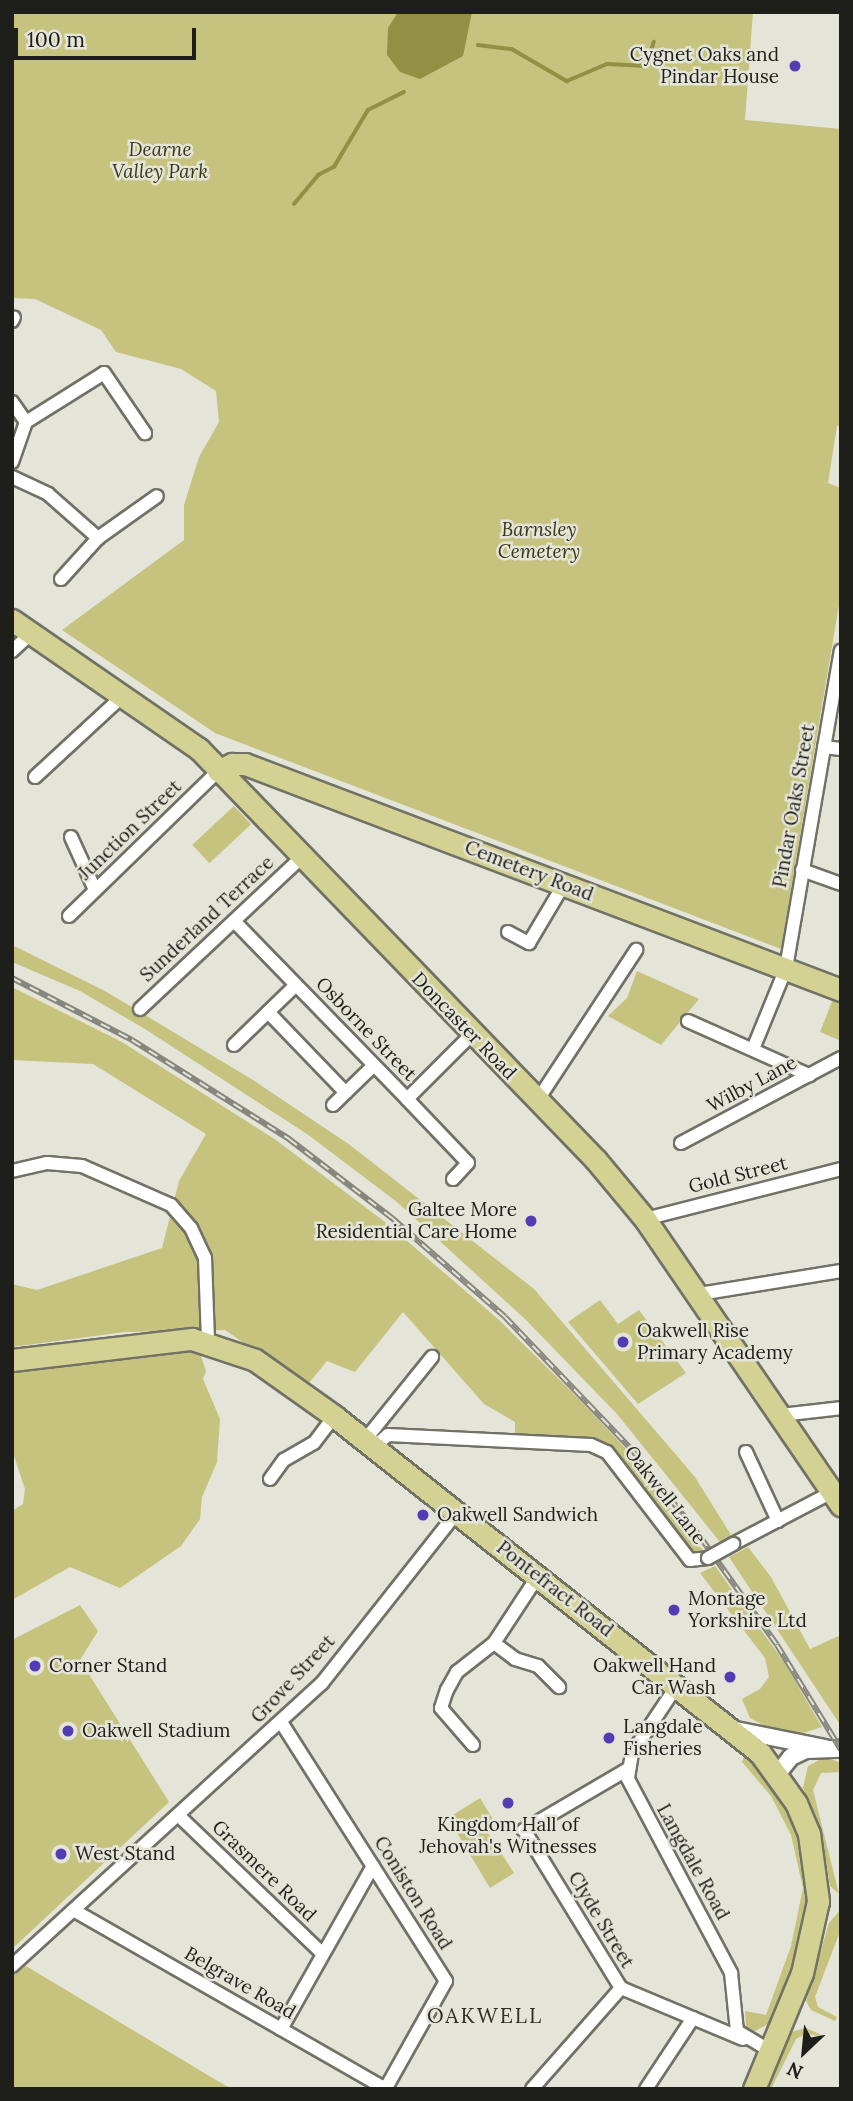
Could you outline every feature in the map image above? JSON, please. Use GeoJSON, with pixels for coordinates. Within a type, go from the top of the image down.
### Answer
{"type":"FeatureCollection","features":[{"type":"Feature","properties":{"kind":"highway","name":"Doncaster Road"},"geometry":{"type":"LineString","coordinates":[[12,620],[199,749],[300,858],[537,1101],[646,1219],[836,1498]]}},
{"type":"Feature","properties":{"kind":"highway","name":"Cemetery Road"},"geometry":{"type":"LineString","coordinates":[[199,749],[841,989]]}},
{"type":"Feature","properties":{"kind":"highway"},"geometry":{"type":"LineString","coordinates":[[218,771],[232,764],[255,768],[246,781],[244,799]]}},
{"type":"Feature","properties":{"kind":"highway","name":"Pontefract Road"},"geometry":{"type":"LineString","coordinates":[[12,1360],[152,1341],[208,1341],[277,1373],[736,1730],[778,1773],[809,1834],[818,1900],[802,1973],[754,2089]]}},
{"type":"Feature","properties":{"kind":"street"},"geometry":{"type":"LineString","coordinates":[[12,462],[26,422],[104,373],[145,433]]}},
{"type":"Feature","properties":{"kind":"street"},"geometry":{"type":"LineString","coordinates":[[12,402],[26,422]]}},
{"type":"Feature","properties":{"kind":"street"},"geometry":{"type":"LineString","coordinates":[[12,477],[48,494],[98,538]]}},
{"type":"Feature","properties":{"kind":"street"},"geometry":{"type":"LineString","coordinates":[[61,579],[98,538],[157,496]]}},
{"type":"Feature","properties":{"kind":"street"},"geometry":{"type":"LineString","coordinates":[[12,651],[31,633]]}},
{"type":"Feature","properties":{"kind":"street","name":"Pindar Oaks Street"},"geometry":{"type":"LineString","coordinates":[[753,1049],[786,968],[841,651]]}},
{"type":"Feature","properties":{"kind":"street"},"geometry":{"type":"LineString","coordinates":[[35,777],[124,695]]}},
{"type":"Feature","properties":{"kind":"street"},"geometry":{"type":"LineString","coordinates":[[824,747],[841,749]]}},
{"type":"Feature","properties":{"kind":"street","name":"Junction Street"},"geometry":{"type":"LineString","coordinates":[[69,916],[218,771]]}},
{"type":"Feature","properties":{"kind":"street"},"geometry":{"type":"LineString","coordinates":[[71,837],[95,890]]}},
{"type":"Feature","properties":{"kind":"street","name":"Sunderland Terrace"},"geometry":{"type":"LineString","coordinates":[[139,1009],[300,858]]}},
{"type":"Feature","properties":{"kind":"street"},"geometry":{"type":"LineString","coordinates":[[802,870],[841,884]]}},
{"type":"Feature","properties":{"kind":"street"},"geometry":{"type":"LineString","coordinates":[[508,932],[529,943],[564,884]]}},
{"type":"Feature","properties":{"kind":"street","name":"Osborne Street"},"geometry":{"type":"LineString","coordinates":[[234,921],[407,1099],[472,1034]]}},
{"type":"Feature","properties":{"kind":"street"},"geometry":{"type":"LineString","coordinates":[[537,1101],[636,950]]}},
{"type":"Feature","properties":{"kind":"street"},"geometry":{"type":"LineString","coordinates":[[234,1045],[296,985]]}},
{"type":"Feature","properties":{"kind":"street"},"geometry":{"type":"LineString","coordinates":[[268,1012],[346,1093]]}},
{"type":"Feature","properties":{"kind":"street"},"geometry":{"type":"LineString","coordinates":[[688,1021],[810,1075]]}},
{"type":"Feature","properties":{"kind":"street","name":"Wilby Lane"},"geometry":{"type":"LineString","coordinates":[[681,1143],[841,1058]]}},
{"type":"Feature","properties":{"kind":"street"},"geometry":{"type":"LineString","coordinates":[[333,1105],[374,1065]]}},
{"type":"Feature","properties":{"kind":"street"},"geometry":{"type":"LineString","coordinates":[[407,1099],[468,1163],[453,1179]]}},
{"type":"Feature","properties":{"kind":"street"},"geometry":{"type":"LineString","coordinates":[[12,1171],[47,1163],[82,1166],[171,1205],[191,1228],[205,1258],[208,1341]]}},
{"type":"Feature","properties":{"kind":"street","name":"Gold Street"},"geometry":{"type":"LineString","coordinates":[[646,1219],[841,1170]]}},
{"type":"Feature","properties":{"kind":"street"},"geometry":{"type":"LineString","coordinates":[[699,1294],[841,1271]]}},
{"type":"Feature","properties":{"kind":"street"},"geometry":{"type":"LineString","coordinates":[[370,1444],[432,1357]]}},
{"type":"Feature","properties":{"kind":"street"},"geometry":{"type":"LineString","coordinates":[[780,1415],[841,1408]]}},
{"type":"Feature","properties":{"kind":"street"},"geometry":{"type":"LineString","coordinates":[[270,1479],[284,1460],[314,1443],[334,1416]]}},
{"type":"Feature","properties":{"kind":"street","name":"Oakwell Lane"},"geometry":{"type":"LineString","coordinates":[[370,1444],[388,1435],[591,1445],[607,1452],[690,1560],[708,1558],[778,1521],[836,1498]]}},
{"type":"Feature","properties":{"kind":"street"},"geometry":{"type":"LineString","coordinates":[[747,1452],[778,1521]]}},
{"type":"Feature","properties":{"kind":"street","name":"Grove Street"},"geometry":{"type":"LineString","coordinates":[[12,1966],[179,1816],[322,1682],[457,1512]]}},
{"type":"Feature","properties":{"kind":"street"},"geometry":{"type":"LineString","coordinates":[[473,1745],[440,1709],[457,1672],[494,1643],[511,1610],[538,1576]]}},
{"type":"Feature","properties":{"kind":"street"},"geometry":{"type":"LineString","coordinates":[[494,1643],[514,1659],[538,1666],[559,1686]]}},
{"type":"Feature","properties":{"kind":"street"},"geometry":{"type":"LineString","coordinates":[[628,1769],[632,1754],[678,1684]]}},
{"type":"Feature","properties":{"kind":"street","name":"Coniston Road"},"geometry":{"type":"LineString","coordinates":[[281,1722],[446,1981],[386,2089]]}},
{"type":"Feature","properties":{"kind":"street"},"geometry":{"type":"LineString","coordinates":[[736,1730],[833,1749]]}},
{"type":"Feature","properties":{"kind":"street"},"geometry":{"type":"LineString","coordinates":[[778,1773],[797,1754],[833,1749]]}},
{"type":"Feature","properties":{"kind":"street","name":"Clyde Street"},"geometry":{"type":"LineString","coordinates":[[628,1769],[524,1830],[621,1988],[743,2039]]}},
{"type":"Feature","properties":{"kind":"street","name":"Langdale Road"},"geometry":{"type":"LineString","coordinates":[[628,1769],[632,1793],[731,1973],[736,2026],[743,2039]]}},
{"type":"Feature","properties":{"kind":"street","name":"Grasmere Road"},"geometry":{"type":"LineString","coordinates":[[179,1816],[323,1954]]}},
{"type":"Feature","properties":{"kind":"street"},"geometry":{"type":"LineString","coordinates":[[281,2029],[373,1867]]}},
{"type":"Feature","properties":{"kind":"street","name":"Belgrave Road"},"geometry":{"type":"LineString","coordinates":[[75,1911],[386,2089]]}},
{"type":"Feature","properties":{"kind":"street"},"geometry":{"type":"LineString","coordinates":[[531,2089],[621,1988]]}},
{"type":"Feature","properties":{"kind":"street"},"geometry":{"type":"LineString","coordinates":[[646,2089],[693,2018]]}},
{"type":"Feature","properties":{"kind":"street"},"geometry":{"type":"LineString","coordinates":[[743,2039],[770,2051]]}},
{"type":"Feature","properties":{"kind":"green space","name":"Barnsley Cemetery"},"geometry":{"type":"Polygon","coordinates":[[[753,12],[745,120],[841,129],[841,426],[837,426],[828,483],[841,488],[841,593],[781,949],[215,733],[62,630],[184,540],[184,505],[199,457],[219,422],[216,391],[181,369],[116,352],[101,330],[35,299],[12,298],[12,14],[753,12]]]}},
{"type":"Feature","properties":{"kind":"green space"},"geometry":{"type":"Polygon","coordinates":[[[234,806],[251,824],[209,863],[192,845],[234,806]]]}},
{"type":"Feature","properties":{"kind":"green space"},"geometry":{"type":"Polygon","coordinates":[[[12,945],[105,991],[253,1080],[350,1145],[534,1289],[695,1477],[731,1535],[720,1542],[617,1414],[526,1320],[397,1202],[307,1134],[145,1029],[80,991],[12,962],[12,945]]]}},
{"type":"Feature","properties":{"kind":"green space"},"geometry":{"type":"Polygon","coordinates":[[[637,971],[699,999],[661,1045],[608,1016],[627,998],[637,971]]]}},
{"type":"Feature","properties":{"kind":"green space"},"geometry":{"type":"Polygon","coordinates":[[[12,987],[122,1042],[276,1140],[385,1222],[498,1319],[581,1401],[625,1448],[704,1552],[697,1556],[688,1552],[605,1444],[583,1438],[515,1435],[515,1422],[484,1404],[403,1312],[355,1372],[327,1361],[309,1383],[293,1377],[225,1330],[125,1332],[12,1347],[12,1284],[37,1290],[162,1248],[179,1181],[206,1134],[93,1064],[12,1060],[12,987]]]}},
{"type":"Feature","properties":{"kind":"green space"},"geometry":{"type":"Polygon","coordinates":[[[833,999],[841,1002],[841,1041],[820,1032],[833,999]]]}},
{"type":"Feature","properties":{"kind":"green space"},"geometry":{"type":"Polygon","coordinates":[[[600,1300],[618,1324],[639,1310],[686,1373],[638,1404],[568,1322],[600,1300]]]}},
{"type":"Feature","properties":{"kind":"green space"},"geometry":{"type":"Polygon","coordinates":[[[198,1347],[206,1371],[203,1379],[220,1419],[217,1462],[202,1497],[200,1519],[181,1546],[120,1588],[70,1567],[12,1600],[12,1511],[23,1504],[25,1489],[12,1450],[12,1372],[198,1347]]]}},
{"type":"Feature","properties":{"kind":"green space"},"geometry":{"type":"Polygon","coordinates":[[[748,1547],[771,1577],[810,1649],[841,1635],[841,1726],[729,1557],[748,1547]]]}},
{"type":"Feature","properties":{"kind":"green space"},"geometry":{"type":"Polygon","coordinates":[[[715,1566],[784,1662],[822,1727],[787,1738],[750,1718],[742,1699],[760,1689],[769,1677],[765,1658],[700,1573],[715,1566]]]}},
{"type":"Feature","properties":{"kind":"green space","name":"Oakwell Stadium"},"geometry":{"type":"Polygon","coordinates":[[[80,1605],[98,1631],[80,1660],[169,1802],[12,1949],[12,1640],[80,1605]]]}},
{"type":"Feature","properties":{"kind":"green space"},"geometry":{"type":"Polygon","coordinates":[[[745,1753],[778,1791],[797,1832],[808,1888],[796,1960],[770,2023],[753,2032],[746,2027],[745,2011],[766,2015],[791,1946],[803,1888],[791,1835],[771,1796],[742,1762],[745,1753]]]}},
{"type":"Feature","properties":{"kind":"green space"},"geometry":{"type":"Polygon","coordinates":[[[825,1757],[841,1763],[841,1772],[821,1773],[813,1790],[839,1894],[830,1886],[820,1825],[803,1788],[808,1766],[825,1757]]]}},
{"type":"Feature","properties":{"kind":"green space"},"geometry":{"type":"Polygon","coordinates":[[[480,1798],[494,1821],[485,1828],[514,1873],[490,1888],[448,1818],[480,1798]]]}},
{"type":"Feature","properties":{"kind":"green space"},"geometry":{"type":"Polygon","coordinates":[[[841,1909],[841,1929],[815,1997],[818,2007],[837,2017],[835,2021],[811,2010],[806,2001],[829,1923],[841,1909]]]}},
{"type":"Feature","properties":{"kind":"green space"},"geometry":{"type":"Polygon","coordinates":[[[26,1966],[232,2089],[12,2089],[12,1976],[26,1966]]]}},
{"type":"Feature","properties":{"kind":"green space"},"geometry":{"type":"Polygon","coordinates":[[[806,2028],[826,2037],[806,2034],[796,2039],[771,2089],[767,2089],[791,2032],[806,2028]]]}},
{"type":"Feature","properties":{"kind":"shaded area"},"geometry":{"type":"Polygon","coordinates":[[[398,12],[472,12],[463,56],[420,79],[400,72],[387,55],[388,28],[398,12]]]}},
{"type":"Feature","properties":{"kind":"waterway"},"geometry":{"type":"LineString","coordinates":[[478,45],[512,49],[567,81],[607,64],[646,66],[654,42]]}},
{"type":"Feature","properties":{"kind":"waterway"},"geometry":{"type":"LineString","coordinates":[[294,204],[318,175],[334,167],[368,110],[404,92]]}},
{"type":"Feature","properties":{"kind":"railway"},"geometry":{"type":"LineString","coordinates":[[12,978],[132,1040],[289,1139],[392,1218],[505,1317],[633,1451],[701,1538],[777,1645],[841,1750]]}},
{"type":"Feature","properties":{"kind":"place","name":"Cygnet Oaks and Pindar House"},"geometry":{"type":"Point","coordinates":[795,66]}},
{"type":"Feature","properties":{"kind":"place","name":"Galtee More Residential Care Home"},"geometry":{"type":"Point","coordinates":[531,1221]}},
{"type":"Feature","properties":{"kind":"place","name":"Oakwell Rise Primary Academy"},"geometry":{"type":"Point","coordinates":[623,1342]}},
{"type":"Feature","properties":{"kind":"place","name":"Oakwell Sandwich"},"geometry":{"type":"Point","coordinates":[423,1515]}},
{"type":"Feature","properties":{"kind":"place","name":"Montage Yorkshire Ltd"},"geometry":{"type":"Point","coordinates":[674,1610]}},
{"type":"Feature","properties":{"kind":"place","name":"Corner Stand"},"geometry":{"type":"Point","coordinates":[35,1666]}},
{"type":"Feature","properties":{"kind":"place","name":"Oakwell Hand Car Wash"},"geometry":{"type":"Point","coordinates":[730,1677]}},
{"type":"Feature","properties":{"kind":"place","name":"Oakwell Stadium"},"geometry":{"type":"Point","coordinates":[68,1731]}},
{"type":"Feature","properties":{"kind":"place","name":"Langdale Fisheries"},"geometry":{"type":"Point","coordinates":[609,1738]}},
{"type":"Feature","properties":{"kind":"place","name":"Kingdom Hall of Jehovah's Witnesses"},"geometry":{"type":"Point","coordinates":[508,1803]}},
{"type":"Feature","properties":{"kind":"place","name":"West Stand"},"geometry":{"type":"Point","coordinates":[61,1854]}},
{"type":"Feature","properties":{"kind":"district","name":"OAKWELL"},"geometry":{"type":"Point","coordinates":[485,2016]}},
{"type":"Feature","properties":{"kind":"park label","name":"Dearne Valley Park"},"geometry":{"type":"Point","coordinates":[160,161]}}]}
